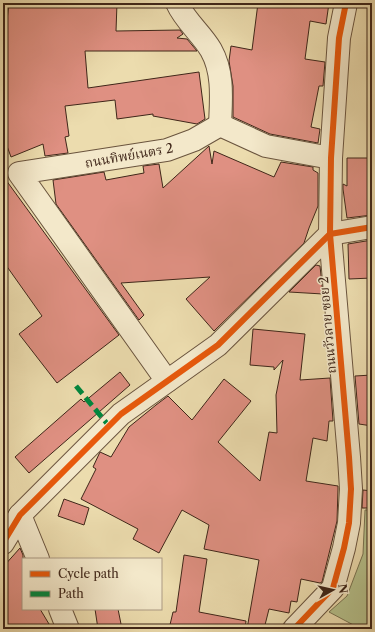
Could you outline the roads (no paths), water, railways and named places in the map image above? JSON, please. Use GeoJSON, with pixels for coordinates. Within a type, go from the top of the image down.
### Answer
{"type":"FeatureCollection","features":[{"type":"Feature","properties":{"kind":"street"},"geometry":{"type":"LineString","coordinates":[[177,3],[182,14],[211,51],[221,83],[220,125],[266,146],[331,158]]}},
{"type":"Feature","properties":{"kind":"street","name":"ถนนวัวลาย ซอย 2"},"geometry":{"type":"LineString","coordinates":[[294,629],[332,588],[344,548],[349,523],[349,457],[330,234],[331,158],[339,38],[346,3]]}},
{"type":"Feature","properties":{"kind":"street","name":"ถนนทิพย์เนตร 2"},"geometry":{"type":"LineString","coordinates":[[167,381],[19,173],[167,150],[194,140],[220,125]]}},
{"type":"Feature","properties":{"kind":"street"},"geometry":{"type":"LineString","coordinates":[[3,543],[20,515],[121,414],[218,345],[330,234],[372,227]]}},
{"type":"Feature","properties":{"kind":"street"},"geometry":{"type":"LineString","coordinates":[[20,515],[38,558]]}},
{"type":"Feature","properties":{"kind":"street"},"geometry":{"type":"LineString","coordinates":[[60,610],[68,629]]}}]}
